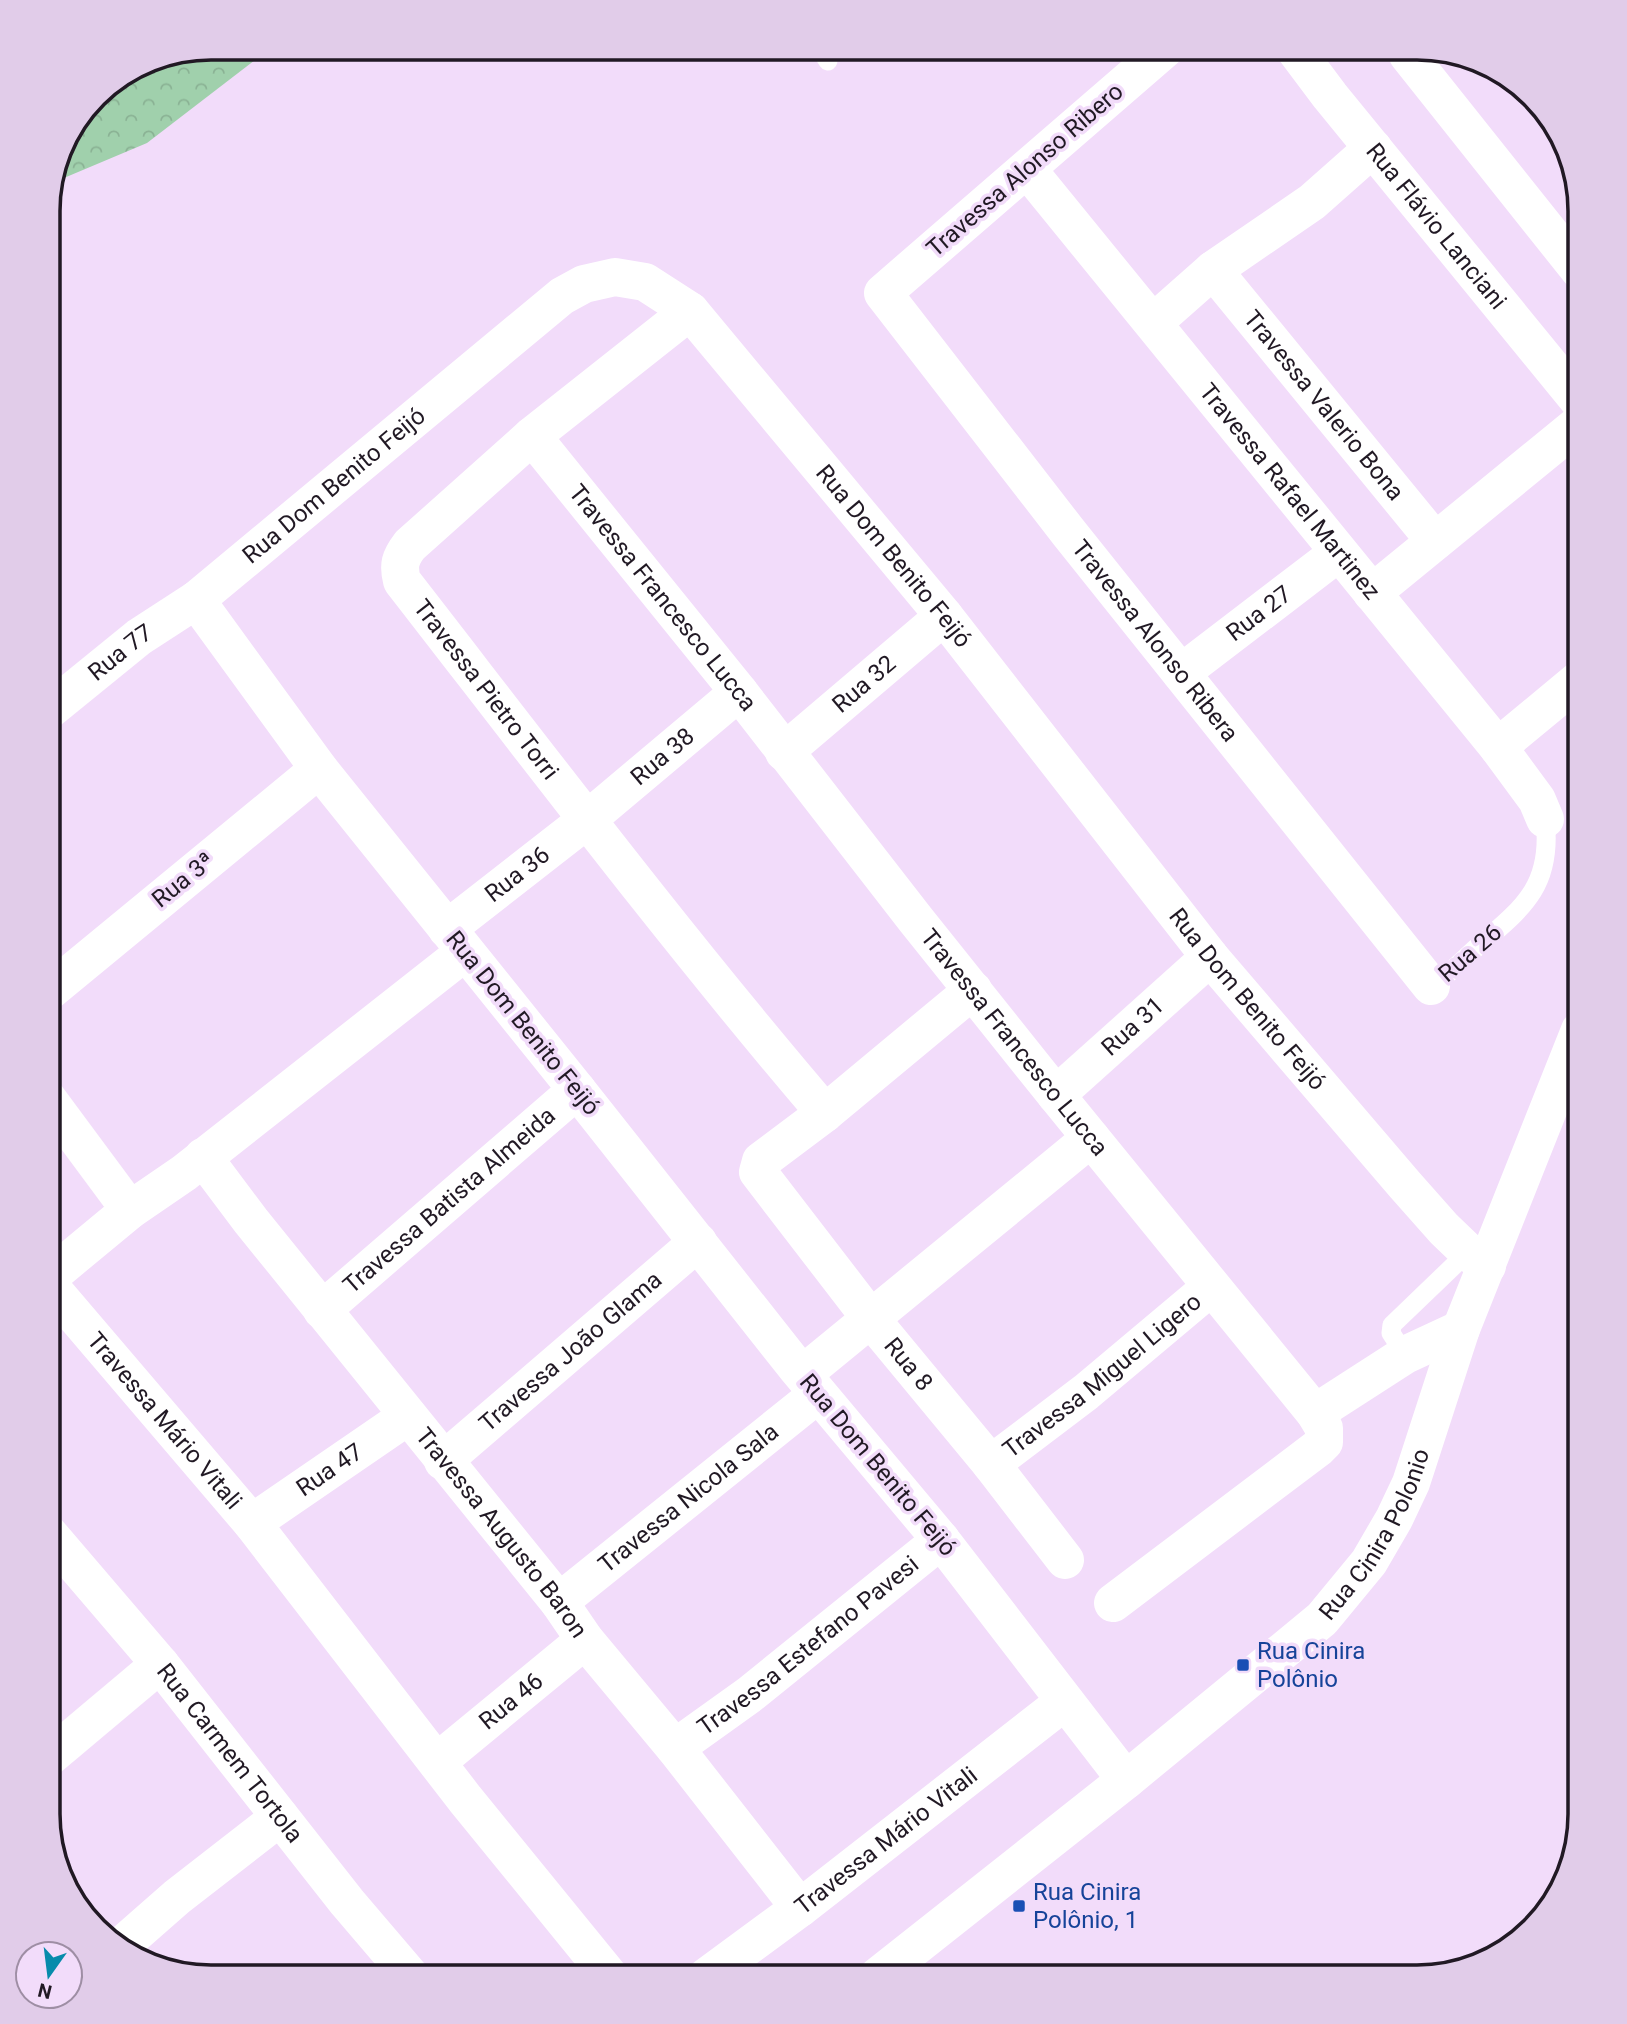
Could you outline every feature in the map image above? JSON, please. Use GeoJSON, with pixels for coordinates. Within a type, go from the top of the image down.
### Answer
{"type":"FeatureCollection","features":[{"type":"Feature","properties":{"kind":"street","name":"Travessa Alonso Ribero"},"geometry":{"type":"LineString","coordinates":[[883,293],[1151,60]]}},
{"type":"Feature","properties":{"kind":"street","name":"Rua Flávio Lanciani"},"geometry":{"type":"LineString","coordinates":[[1303,60],[1568,387]]}},
{"type":"Feature","properties":{"kind":"street"},"geometry":{"type":"LineString","coordinates":[[1412,60],[1568,256]]}},
{"type":"Feature","properties":{"kind":"street"},"geometry":{"type":"LineString","coordinates":[[1153,323],[1213,270],[1312,202],[1373,148]]}},
{"type":"Feature","properties":{"kind":"street","name":"Travessa Rafael Martinez"},"geometry":{"type":"LineString","coordinates":[[1027,169],[1498,747],[1537,800],[1545,819]]}},
{"type":"Feature","properties":{"kind":"street","name":"Travessa Valerio Bona"},"geometry":{"type":"LineString","coordinates":[[1213,270],[1435,541]]}},
{"type":"Feature","properties":{"kind":"street","name":"Rua Dom Benito Feijó"},"geometry":{"type":"LineString","coordinates":[[1126,1780],[1063,1702],[941,1540],[811,1384],[319,769],[196,600],[562,296],[584,284],[615,277],[645,282],[690,311],[944,616],[1210,957],[1396,1175],[1478,1259]]}},
{"type":"Feature","properties":{"kind":"street","name":"Travessa Alonso Ribera"},"geometry":{"type":"LineString","coordinates":[[883,293],[1069,533],[1431,986]]}},
{"type":"Feature","properties":{"kind":"street","name":"Travessa Pietro Torri"},"geometry":{"type":"LineString","coordinates":[[690,311],[532,436],[410,545],[400,561],[399,569],[402,581],[588,819],[773,1052],[825,1113]]}},
{"type":"Feature","properties":{"kind":"street"},"geometry":{"type":"LineString","coordinates":[[1372,593],[1568,433]]}},
{"type":"Feature","properties":{"kind":"street","name":"Travessa Francesco Lucca"},"geometry":{"type":"LineString","coordinates":[[532,436],[739,692],[1056,1095],[1315,1413],[1324,1428],[1324,1442],[1318,1448],[1113,1603]]}},
{"type":"Feature","properties":{"kind":"street","name":"Rua 27"},"geometry":{"type":"LineString","coordinates":[[1181,673],[1338,553]]}},
{"type":"Feature","properties":{"kind":"street","name":"Rua 77"},"geometry":{"type":"LineString","coordinates":[[60,700],[139,636],[196,600]]}},
{"type":"Feature","properties":{"kind":"street","name":"Rua 32"},"geometry":{"type":"LineString","coordinates":[[784,752],[944,616]]}},
{"type":"Feature","properties":{"kind":"street"},"geometry":{"type":"LineString","coordinates":[[1498,747],[1568,689]]}},
{"type":"Feature","properties":{"kind":"street","name":"Rua 38"},"geometry":{"type":"LineString","coordinates":[[588,819],[739,692]]}},
{"type":"Feature","properties":{"kind":"street","name":"Rua 3ª"},"geometry":{"type":"LineString","coordinates":[[60,982],[319,769]]}},
{"type":"Feature","properties":{"kind":"street","name":"Rua 36"},"geometry":{"type":"LineString","coordinates":[[456,941],[588,819]]}},
{"type":"Feature","properties":{"kind":"street","name":"Travessa Mário Vitali"},"geometry":{"type":"LineString","coordinates":[[60,1268],[130,1210],[204,1157],[456,941]]}},
{"type":"Feature","properties":{"kind":"street","name":"Rua 31"},"geometry":{"type":"LineString","coordinates":[[1056,1095],[1210,957]]}},
{"type":"Feature","properties":{"kind":"street"},"geometry":{"type":"LineString","coordinates":[[825,1113],[973,990]]}},
{"type":"Feature","properties":{"kind":"street","name":"Rua Cinira Polonio"},"geometry":{"type":"LineString","coordinates":[[892,1965],[1126,1780],[1322,1619],[1369,1562],[1411,1483],[1461,1329],[1478,1259],[1568,1057]]}},
{"type":"Feature","properties":{"kind":"street","name":"Travessa Batista Almeida"},"geometry":{"type":"LineString","coordinates":[[322,1310],[577,1090]]}},
{"type":"Feature","properties":{"kind":"street","name":"Rua 8"},"geometry":{"type":"LineString","coordinates":[[825,1113],[761,1161],[758,1167],[760,1174],[871,1319],[1065,1560]]}},
{"type":"Feature","properties":{"kind":"street"},"geometry":{"type":"LineString","coordinates":[[60,1116],[130,1210]]}},
{"type":"Feature","properties":{"kind":"street","name":"Travessa Nicola Sala"},"geometry":{"type":"LineString","coordinates":[[559,1602],[811,1384],[871,1319],[1091,1138]]}},
{"type":"Feature","properties":{"kind":"street","name":"Travessa Augusto Baron"},"geometry":{"type":"LineString","coordinates":[[204,1157],[322,1310],[559,1602],[585,1640],[800,1908]]}},
{"type":"Feature","properties":{"kind":"street","name":"Travessa João Glama"},"geometry":{"type":"LineString","coordinates":[[443,1461],[698,1242]]}},
{"type":"Feature","properties":{"kind":"street","name":"Travessa Miguel Ligero"},"geometry":{"type":"LineString","coordinates":[[990,1464],[1086,1392],[1212,1287]]}},
{"type":"Feature","properties":{"kind":"street","name":"Travessa Mário Vitali"},"geometry":{"type":"LineString","coordinates":[[60,1297],[252,1523],[437,1762],[600,1965]]}},
{"type":"Feature","properties":{"kind":"street"},"geometry":{"type":"LineString","coordinates":[[1315,1413],[1398,1341],[1461,1329]]}},
{"type":"Feature","properties":{"kind":"street","name":"Rua 47"},"geometry":{"type":"LineString","coordinates":[[252,1523],[408,1416]]}},
{"type":"Feature","properties":{"kind":"street","name":"Travessa Estefano Pavesi"},"geometry":{"type":"LineString","coordinates":[[674,1748],[749,1695],[941,1540]]}},
{"type":"Feature","properties":{"kind":"street","name":"Rua Carmem Tortola"},"geometry":{"type":"LineString","coordinates":[[60,1547],[160,1664],[347,1902],[392,1965]]}},
{"type":"Feature","properties":{"kind":"street","name":"Rua 46"},"geometry":{"type":"LineString","coordinates":[[437,1762],[585,1640]]}},
{"type":"Feature","properties":{"kind":"street"},"geometry":{"type":"LineString","coordinates":[[60,1748],[160,1664]]}},
{"type":"Feature","properties":{"kind":"street","name":"Travessa Mário Vitali"},"geometry":{"type":"LineString","coordinates":[[722,1965],[800,1908],[1063,1702]]}},
{"type":"Feature","properties":{"kind":"street"},"geometry":{"type":"LineString","coordinates":[[128,1940],[280,1817]]}},
{"type":"Feature","properties":{"kind":"lane","name":"Rua 26"},"geometry":{"type":"LineString","coordinates":[[1431,986],[1509,920],[1527,901],[1539,882],[1547,859],[1545,819]]}},
{"type":"Feature","properties":{"kind":"lane"},"geometry":{"type":"LineString","coordinates":[[1398,1341],[1478,1259]]}},
{"type":"Feature","properties":{"kind":"green space"},"geometry":{"type":"Polygon","coordinates":[[[255,60],[147,143],[64,178],[75,144],[91,118],[127,85],[153,71],[181,62],[255,60]]]}},
{"type":"Feature","properties":{"kind":"place","name":"Rua Cinira Polônio"},"geometry":{"type":"Point","coordinates":[1243,1665]}},
{"type":"Feature","properties":{"kind":"place","name":"Rua Cinira Polônio, 1"},"geometry":{"type":"Point","coordinates":[1019,1906]}}]}
